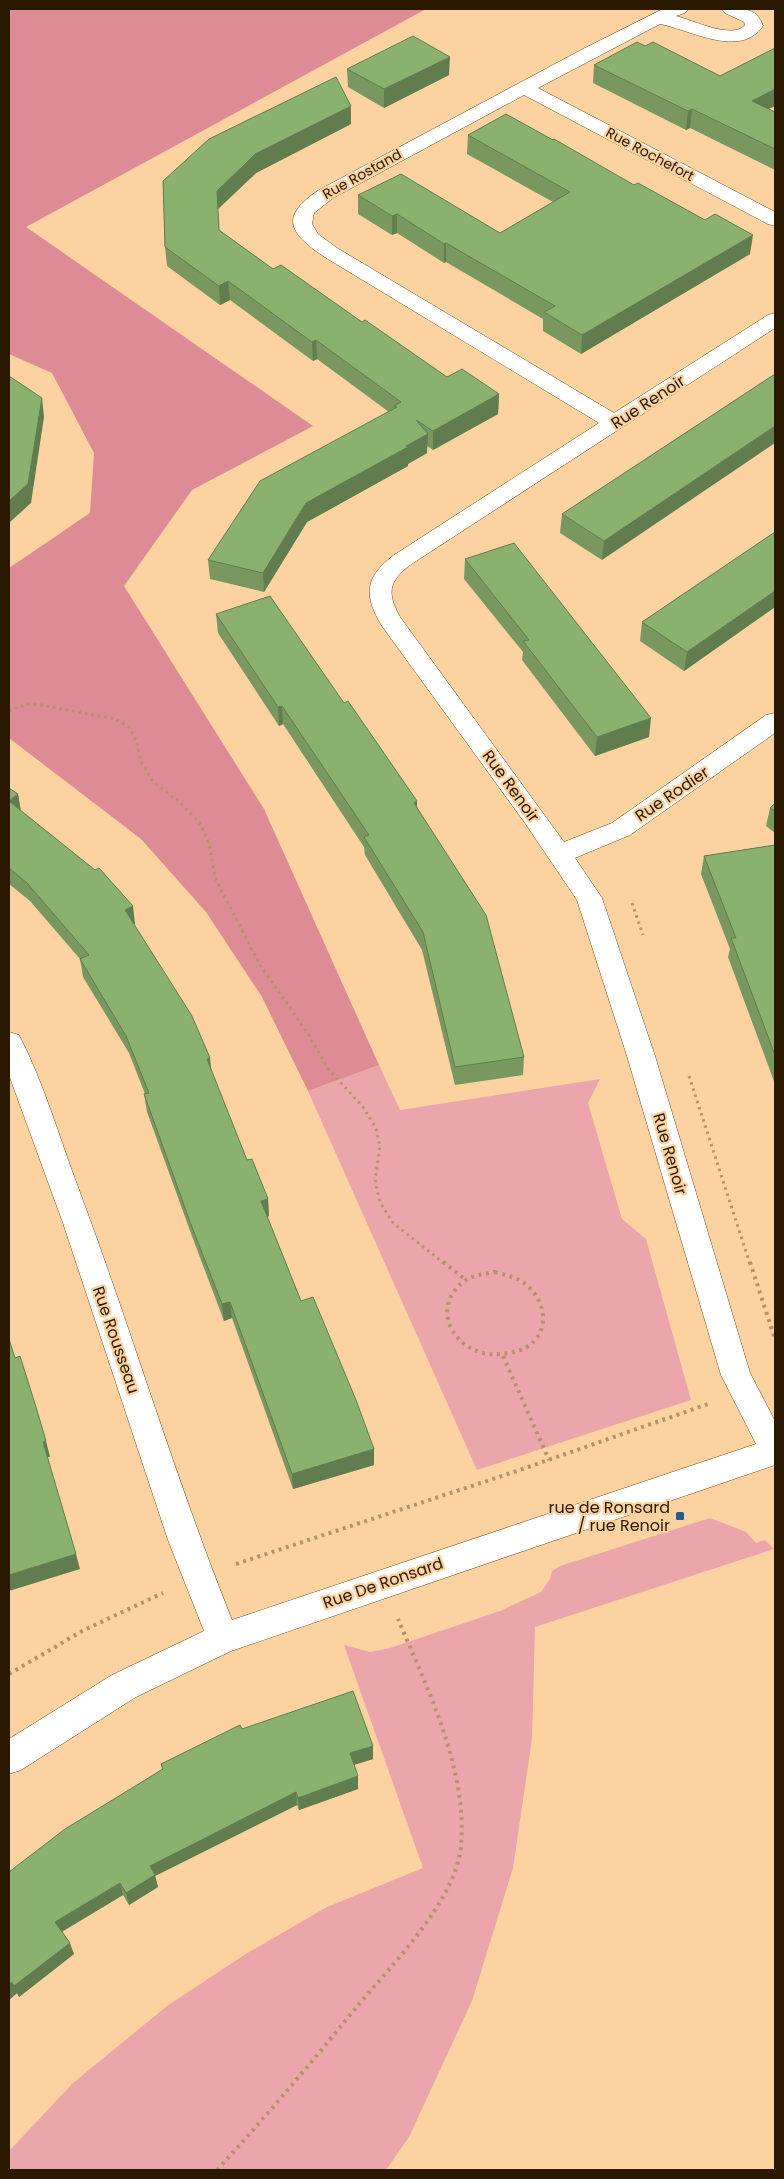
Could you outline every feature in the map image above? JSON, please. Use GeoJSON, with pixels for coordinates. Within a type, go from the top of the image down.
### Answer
{"type":"FeatureCollection","features":[{"type":"Feature","properties":{"kind":"street","name":"Rue Rostand"},"geometry":{"type":"LineString","coordinates":[[615,423],[316,243],[303,229],[302,218],[309,205],[316,200],[524,88],[679,9]]}},
{"type":"Feature","properties":{"kind":"street"},"geometry":{"type":"LineString","coordinates":[[659,18],[684,23],[721,36],[736,36],[748,33],[754,26],[752,18],[742,12],[731,9]]}},
{"type":"Feature","properties":{"kind":"street","name":"Rue Rochefort"},"geometry":{"type":"LineString","coordinates":[[524,88],[775,220]]}},
{"type":"Feature","properties":{"kind":"street","name":"Rue Renoir"},"geometry":{"type":"LineString","coordinates":[[775,320],[389,569],[383,576],[379,596],[390,620],[560,854],[589,898],[642,1056],[736,1375],[775,1451]]}},
{"type":"Feature","properties":{"kind":"street","name":"Rue Rodier"},"geometry":{"type":"LineString","coordinates":[[560,854],[621,829],[689,784],[775,721]]}},
{"type":"Feature","properties":{"kind":"street","name":"Rue Rousseau"},"geometry":{"type":"LineString","coordinates":[[9,1043],[77,1223],[184,1540],[223,1638]]}},
{"type":"Feature","properties":{"kind":"street","name":"Rue De Ronsard"},"geometry":{"type":"LineString","coordinates":[[9,1758],[116,1691],[163,1666],[223,1638],[775,1451]]}},
{"type":"Feature","properties":{"kind":"path"},"geometry":{"type":"LineString","coordinates":[[9,712],[26,704],[41,705],[115,719],[129,727],[136,740],[141,762],[153,782],[178,801],[199,822],[208,840],[216,880],[260,966],[306,1031],[329,1070],[362,1107],[376,1128],[380,1147],[375,1180],[380,1202],[393,1223],[466,1280]]}},
{"type":"Feature","properties":{"kind":"path"},"geometry":{"type":"LineString","coordinates":[[630,901],[646,944]]}},
{"type":"Feature","properties":{"kind":"path"},"geometry":{"type":"LineString","coordinates":[[686,1066],[775,1339]]}},
{"type":"Feature","properties":{"kind":"path"},"geometry":{"type":"LineString","coordinates":[[495,1272],[512,1275],[525,1282],[536,1293],[542,1305],[544,1319],[540,1332],[531,1344],[503,1356],[486,1355],[472,1350],[459,1341],[451,1329],[447,1316],[448,1302],[455,1290],[466,1280],[480,1274],[495,1272]]}},
{"type":"Feature","properties":{"kind":"path"},"geometry":{"type":"LineString","coordinates":[[503,1356],[549,1460]]}},
{"type":"Feature","properties":{"kind":"path"},"geometry":{"type":"LineString","coordinates":[[240,1563],[549,1460],[702,1406]]}},
{"type":"Feature","properties":{"kind":"path"},"geometry":{"type":"LineString","coordinates":[[9,1674],[38,1655],[91,1626],[160,1594]]}},
{"type":"Feature","properties":{"kind":"path"},"geometry":{"type":"LineString","coordinates":[[217,2170],[285,2096],[422,1927],[454,1874],[461,1840],[459,1802],[451,1762],[433,1708],[405,1637]]}},
{"type":"Feature","properties":{"kind":"shaded area"},"geometry":{"type":"Polygon","coordinates":[[[9,9],[426,9],[26,227],[313,426],[192,490],[124,586],[264,809],[379,1065],[308,1091],[262,997],[206,912],[141,839],[9,738],[9,568],[90,513],[94,453],[52,373],[9,354],[9,9]]]}},
{"type":"Feature","properties":{"kind":"shaded area"},"geometry":{"type":"Polygon","coordinates":[[[379,1065],[400,1110],[600,1079],[588,1103],[622,1219],[646,1239],[691,1400],[477,1470],[308,1091],[379,1065]]]}},
{"type":"Feature","properties":{"kind":"shaded area"},"geometry":{"type":"Polygon","coordinates":[[[710,1518],[746,1532],[756,1543],[765,1540],[774,1549],[535,1627],[532,1739],[513,1868],[472,2001],[409,2137],[386,2170],[9,2170],[9,2151],[73,2083],[167,2006],[244,1955],[327,1907],[423,1868],[344,1645],[370,1652],[390,1648],[500,1611],[541,1592],[550,1579],[552,1571],[560,1566],[710,1518]]]}},
{"type":"Feature","properties":{"kind":"building"},"geometry":{"type":"Polygon","coordinates":[[[413,36],[450,57],[384,89],[347,69],[413,36]]]}},
{"type":"Feature","properties":{"kind":"building"},"geometry":{"type":"Polygon","coordinates":[[[637,42],[645,46],[653,42],[720,76],[775,48],[775,89],[752,101],[775,112],[775,149],[692,109],[688,111],[594,65],[637,42]]]}},
{"type":"Feature","properties":{"kind":"building"},"geometry":{"type":"Polygon","coordinates":[[[336,77],[351,106],[255,154],[217,191],[219,230],[273,269],[281,265],[362,322],[365,320],[447,377],[462,369],[499,394],[433,431],[416,420],[428,434],[306,503],[263,573],[208,560],[260,481],[397,407],[394,406],[401,402],[316,340],[312,342],[228,281],[219,286],[165,247],[163,181],[209,139],[336,77]]]}},
{"type":"Feature","properties":{"kind":"building"},"geometry":{"type":"Polygon","coordinates":[[[506,114],[634,185],[638,183],[705,220],[715,214],[753,235],[582,335],[544,312],[555,306],[446,243],[444,244],[397,214],[392,216],[358,195],[401,174],[500,233],[570,192],[468,135],[506,114]]]}},
{"type":"Feature","properties":{"kind":"building"},"geometry":{"type":"Polygon","coordinates":[[[775,374],[775,426],[604,541],[562,514],[775,374]]]}},
{"type":"Feature","properties":{"kind":"building"},"geometry":{"type":"Polygon","coordinates":[[[9,376],[42,398],[28,484],[9,501],[9,376]]]}},
{"type":"Feature","properties":{"kind":"building"},"geometry":{"type":"Polygon","coordinates":[[[775,532],[775,591],[687,652],[642,622],[775,532]]]}},
{"type":"Feature","properties":{"kind":"building"},"geometry":{"type":"Polygon","coordinates":[[[514,543],[651,718],[597,737],[523,641],[529,640],[465,559],[514,543]]]}},
{"type":"Feature","properties":{"kind":"building"},"geometry":{"type":"Polygon","coordinates":[[[270,596],[344,703],[348,701],[417,801],[414,803],[486,915],[524,1057],[455,1067],[423,932],[364,837],[369,835],[282,706],[278,707],[216,614],[270,596]]]}},
{"type":"Feature","properties":{"kind":"building"},"geometry":{"type":"Polygon","coordinates":[[[9,788],[18,794],[9,801],[9,788]]]}},
{"type":"Feature","properties":{"kind":"building"},"geometry":{"type":"Polygon","coordinates":[[[9,801],[95,870],[99,868],[133,906],[125,910],[192,1016],[210,1058],[207,1059],[247,1160],[252,1159],[268,1199],[261,1201],[301,1301],[313,1297],[356,1400],[374,1449],[292,1474],[230,1302],[222,1304],[190,1222],[144,1094],[149,1093],[126,1036],[80,959],[89,955],[27,883],[9,868],[9,801]]]}},
{"type":"Feature","properties":{"kind":"building"},"geometry":{"type":"Polygon","coordinates":[[[775,803],[775,811],[770,808],[775,803]]]}},
{"type":"Feature","properties":{"kind":"building"},"geometry":{"type":"Polygon","coordinates":[[[775,845],[775,1055],[731,938],[736,938],[704,856],[775,845]]]}},
{"type":"Feature","properties":{"kind":"building"},"geometry":{"type":"Polygon","coordinates":[[[9,1339],[15,1358],[20,1356],[36,1407],[46,1441],[43,1442],[76,1554],[9,1575],[9,1339]]]}},
{"type":"Feature","properties":{"kind":"building"},"geometry":{"type":"Polygon","coordinates":[[[353,1691],[373,1746],[350,1753],[358,1776],[298,1798],[296,1792],[150,1866],[155,1875],[126,1893],[120,1883],[55,1922],[70,1943],[14,1986],[12,1982],[9,1985],[9,1872],[65,1829],[163,1769],[161,1764],[240,1725],[242,1729],[353,1691]]]}},
{"type":"Feature","properties":{"kind":"place","name":"rue de Ronsard / rue Renoir"},"geometry":{"type":"Point","coordinates":[680,1516]}}]}
